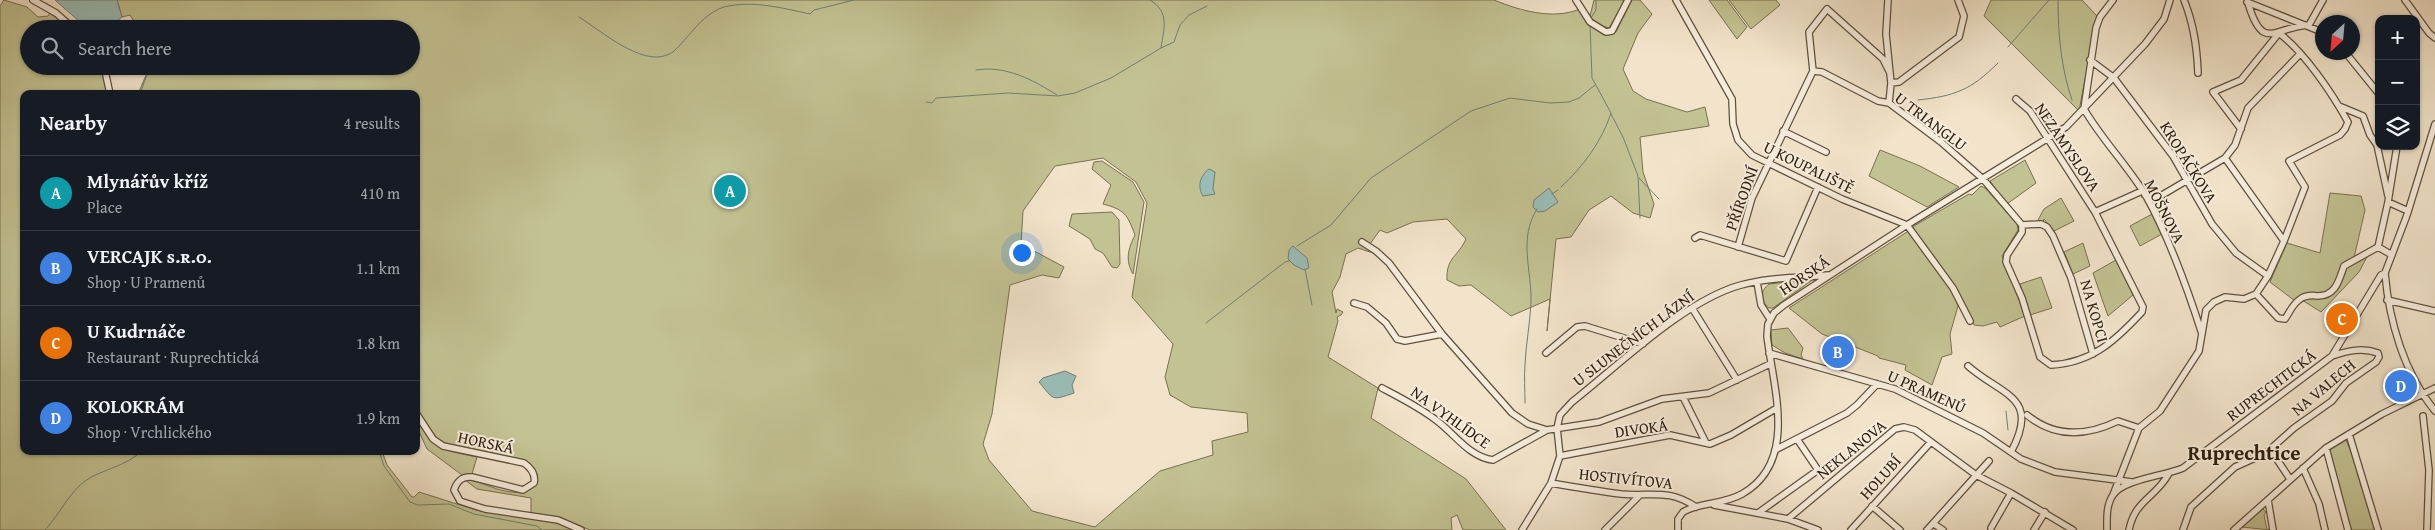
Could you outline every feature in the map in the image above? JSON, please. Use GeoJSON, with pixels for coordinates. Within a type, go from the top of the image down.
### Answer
{"type":"FeatureCollection","features":[{"type":"Feature","properties":{"kind":"street"},"geometry":{"type":"LineString","coordinates":[[33,0],[56,13],[64,20]]}},
{"type":"Feature","properties":{"kind":"street"},"geometry":{"type":"LineString","coordinates":[[1576,0],[1592,23],[1606,32],[1612,31],[1628,0]]}},
{"type":"Feature","properties":{"kind":"street","name":"U KOUPALIŠTĚ"},"geometry":{"type":"LineString","coordinates":[[1676,0],[1732,100],[1733,124],[1738,140],[1752,155],[1767,164],[1907,225]]}},
{"type":"Feature","properties":{"kind":"street"},"geometry":{"type":"LineString","coordinates":[[1888,0],[1886,34],[1891,83],[1889,103]]}},
{"type":"Feature","properties":{"kind":"street"},"geometry":{"type":"LineString","coordinates":[[1891,83],[1899,82],[1960,37],[1964,16],[1958,0]]}},
{"type":"Feature","properties":{"kind":"street"},"geometry":{"type":"LineString","coordinates":[[2084,110],[2090,60],[2100,18],[2114,0]]}},
{"type":"Feature","properties":{"kind":"street","name":"HORSKÁ"},"geometry":{"type":"LineString","coordinates":[[1770,319],[1784,305],[1829,275],[2066,127],[2114,78],[2164,19],[2170,0]]}},
{"type":"Feature","properties":{"kind":"street"},"geometry":{"type":"LineString","coordinates":[[2184,0],[2192,20],[2197,46],[2198,73]]}},
{"type":"Feature","properties":{"kind":"street"},"geometry":{"type":"LineString","coordinates":[[2309,25],[2323,0]]}},
{"type":"Feature","properties":{"kind":"street"},"geometry":{"type":"LineString","coordinates":[[2406,0],[2429,33],[2435,38]]}},
{"type":"Feature","properties":{"kind":"street"},"geometry":{"type":"LineString","coordinates":[[2247,2],[2254,23],[2265,32],[2274,35],[2300,26],[2309,25]]}},
{"type":"Feature","properties":{"kind":"street"},"geometry":{"type":"LineString","coordinates":[[2247,2],[2315,28]]}},
{"type":"Feature","properties":{"kind":"street"},"geometry":{"type":"LineString","coordinates":[[1812,71],[1809,32],[1827,9],[1883,58],[1890,73]]}},
{"type":"Feature","properties":{"kind":"street"},"geometry":{"type":"LineString","coordinates":[[2195,312],[2206,310],[2214,302],[2225,297],[2244,299],[2256,294],[2268,276],[2305,188],[2289,161],[2346,130],[2348,122],[2339,106],[2300,54],[2279,33]]}},
{"type":"Feature","properties":{"kind":"street"},"geometry":{"type":"LineString","coordinates":[[2240,128],[2213,92],[2241,80],[2279,33]]}},
{"type":"Feature","properties":{"kind":"street"},"geometry":{"type":"LineString","coordinates":[[2284,241],[2226,158],[2235,145],[2248,108],[2300,54]]}},
{"type":"Feature","properties":{"kind":"street","name":"KROPÁČKOVA"},"geometry":{"type":"LineString","coordinates":[[2090,60],[2114,78],[2173,156],[2212,224],[2236,253],[2268,276]]}},
{"type":"Feature","properties":{"kind":"street"},"geometry":{"type":"LineString","coordinates":[[2351,60],[2375,89]]}},
{"type":"Feature","properties":{"kind":"street","name":"PŘÍRODNÍ"},"geometry":{"type":"LineString","coordinates":[[1738,247],[1752,198],[1812,71]]}},
{"type":"Feature","properties":{"kind":"street","name":"U TRIANGLU"},"geometry":{"type":"LineString","coordinates":[[1812,71],[1822,72],[1878,101],[1889,103],[1941,142],[1983,179]]}},
{"type":"Feature","properties":{"kind":"street"},"geometry":{"type":"LineString","coordinates":[[106,75],[109,90]]}},
{"type":"Feature","properties":{"kind":"street","name":"NEZAMYSLOVA"},"geometry":{"type":"LineString","coordinates":[[2016,99],[2030,111],[2095,212],[2143,307],[2142,312],[2116,340],[2092,354]]}},
{"type":"Feature","properties":{"kind":"street"},"geometry":{"type":"LineString","coordinates":[[2339,106],[2363,116],[2370,135],[2377,145],[2388,199],[2408,211]]}},
{"type":"Feature","properties":{"kind":"street","name":"MOŠNOVA"},"geometry":{"type":"LineString","coordinates":[[2084,110],[2097,132],[2144,193],[2161,226],[2203,336]]}},
{"type":"Feature","properties":{"kind":"street","name":"RUPRECHTICKÁ"},"geometry":{"type":"LineString","coordinates":[[2112,495],[2119,489],[2135,482],[2168,475],[2183,468],[2332,356],[2381,275],[2385,274],[2408,211],[2435,124]]}},
{"type":"Feature","properties":{"kind":"street"},"geometry":{"type":"LineString","coordinates":[[1783,131],[1826,152]]}},
{"type":"Feature","properties":{"kind":"street"},"geometry":{"type":"LineString","coordinates":[[2378,248],[2396,150]]}},
{"type":"Feature","properties":{"kind":"street","name":"NEZAMYSLOVA"},"geometry":{"type":"LineString","coordinates":[[2095,212],[2144,193],[2157,198],[2226,158]]}},
{"type":"Feature","properties":{"kind":"street"},"geometry":{"type":"LineString","coordinates":[[1983,179],[2022,224]]}},
{"type":"Feature","properties":{"kind":"street"},"geometry":{"type":"LineString","coordinates":[[1695,238],[1700,235],[1786,261],[1818,187]]}},
{"type":"Feature","properties":{"kind":"street","name":"NA KOPCI"},"geometry":{"type":"LineString","coordinates":[[2022,224],[2041,224],[2047,227],[2053,236],[2071,278],[2092,354],[2051,366],[2040,357],[2022,298],[2006,262],[2007,255],[2022,232],[2022,224]]}},
{"type":"Feature","properties":{"kind":"street"},"geometry":{"type":"LineString","coordinates":[[1907,225],[1953,288],[1970,321]]}},
{"type":"Feature","properties":{"kind":"street"},"geometry":{"type":"LineString","coordinates":[[1362,242],[1376,251],[1389,264],[1442,334],[1512,413],[1528,424],[1547,430]]}},
{"type":"Feature","properties":{"kind":"street"},"geometry":{"type":"LineString","coordinates":[[2378,248],[2392,255]]}},
{"type":"Feature","properties":{"kind":"street"},"geometry":{"type":"LineString","coordinates":[[2256,294],[2278,318],[2285,319],[2298,300],[2310,295],[2321,296],[2331,292],[2338,284],[2344,266],[2378,248]]}},
{"type":"Feature","properties":{"kind":"street"},"geometry":{"type":"LineString","coordinates":[[2385,274],[2387,300],[2402,350],[2423,393],[2435,410]]}},
{"type":"Feature","properties":{"kind":"street","name":"U SLUNEČNÍCH LÁZNÍ"},"geometry":{"type":"LineString","coordinates":[[1557,428],[1560,415],[1565,408],[1643,344],[1692,308],[1719,292],[1757,282],[1829,275]]}},
{"type":"Feature","properties":{"kind":"street"},"geometry":{"type":"LineString","coordinates":[[1678,530],[1678,521],[1681,514],[1696,507],[1713,505],[1733,499],[1757,484],[1776,450],[1779,433],[1767,336],[1770,319],[1761,306],[1757,282]]}},
{"type":"Feature","properties":{"kind":"street"},"geometry":{"type":"LineString","coordinates":[[2387,300],[2435,311]]}},
{"type":"Feature","properties":{"kind":"street"},"geometry":{"type":"LineString","coordinates":[[1354,303],[1367,306],[1386,323],[1397,338],[1405,342],[1442,334]]}},
{"type":"Feature","properties":{"kind":"street"},"geometry":{"type":"LineString","coordinates":[[1692,308],[1736,380]]}},
{"type":"Feature","properties":{"kind":"street"},"geometry":{"type":"LineString","coordinates":[[2107,530],[2108,507],[2139,428],[2160,411],[2199,351],[2206,310]]}},
{"type":"Feature","properties":{"kind":"street"},"geometry":{"type":"LineString","coordinates":[[1546,353],[1578,327],[1585,326],[1643,344]]}},
{"type":"Feature","properties":{"kind":"street","name":"NA VALECH"},"geometry":{"type":"LineString","coordinates":[[2183,530],[2191,507],[2235,467],[2266,453],[2294,428],[2332,400],[2346,383],[2376,362],[2379,357],[2378,353],[2373,351],[2352,350],[2332,356]]}},
{"type":"Feature","properties":{"kind":"street","name":"U PRAMENŮ"},"geometry":{"type":"LineString","coordinates":[[1769,353],[1895,389],[1983,433],[2021,458],[2055,472],[2135,482]]}},
{"type":"Feature","properties":{"kind":"street","name":"NA VYHLÍDCE"},"geometry":{"type":"LineString","coordinates":[[1382,388],[1438,421],[1471,452],[1483,459],[1493,460],[1504,456],[1547,430],[1599,422],[1655,400],[1709,393],[1770,364]]}},
{"type":"Feature","properties":{"kind":"street"},"geometry":{"type":"LineString","coordinates":[[1968,366],[1984,380],[2013,396],[2021,410],[2020,436],[2011,452]]}},
{"type":"Feature","properties":{"kind":"street"},"geometry":{"type":"LineString","coordinates":[[1776,450],[1847,413],[1877,384]]}},
{"type":"Feature","properties":{"kind":"street"},"geometry":{"type":"LineString","coordinates":[[2234,530],[2326,448],[2382,414],[2435,388]]}},
{"type":"Feature","properties":{"kind":"street"},"geometry":{"type":"LineString","coordinates":[[1683,397],[1706,443],[1730,435],[1777,408]]}},
{"type":"Feature","properties":{"kind":"street"},"geometry":{"type":"LineString","coordinates":[[2027,415],[2048,428],[2063,432],[2088,433],[2098,431],[2118,421],[2139,428]]}},
{"type":"Feature","properties":{"kind":"street"},"geometry":{"type":"LineString","coordinates":[[2423,416],[2432,470],[2427,530]]}},
{"type":"Feature","properties":{"kind":"street","name":"HORSKÁ"},"geometry":{"type":"LineString","coordinates":[[420,419],[433,439],[443,446],[524,463],[531,468],[535,478],[534,483],[523,490],[472,476],[463,477],[457,483],[454,490],[460,500],[485,509],[558,520],[582,530]]}},
{"type":"Feature","properties":{"kind":"street"},"geometry":{"type":"LineString","coordinates":[[1523,530],[1551,483],[1560,456],[1557,428]]}},
{"type":"Feature","properties":{"kind":"street","name":"NEKLANOVA"},"geometry":{"type":"LineString","coordinates":[[1788,519],[1895,429],[1910,428],[1976,475],[2011,493],[2073,530]]}},
{"type":"Feature","properties":{"kind":"street"},"geometry":{"type":"LineString","coordinates":[[2349,434],[2378,530]]}},
{"type":"Feature","properties":{"kind":"street","name":"DIVOKÁ"},"geometry":{"type":"LineString","coordinates":[[1560,456],[1670,435],[1706,443]]}},
{"type":"Feature","properties":{"kind":"street"},"geometry":{"type":"LineString","coordinates":[[1758,513],[1818,470],[1797,439]]}},
{"type":"Feature","properties":{"kind":"street","name":"HOLUBÍ"},"geometry":{"type":"LineString","coordinates":[[1851,530],[1930,443]]}},
{"type":"Feature","properties":{"kind":"street"},"geometry":{"type":"LineString","coordinates":[[2326,448],[2348,530]]}},
{"type":"Feature","properties":{"kind":"street"},"geometry":{"type":"LineString","coordinates":[[2266,453],[2276,458],[2290,479]]}},
{"type":"Feature","properties":{"kind":"street"},"geometry":{"type":"LineString","coordinates":[[1927,530],[1988,461]]}},
{"type":"Feature","properties":{"kind":"street"},"geometry":{"type":"LineString","coordinates":[[2303,468],[2319,504],[2325,530]]}},
{"type":"Feature","properties":{"kind":"street"},"geometry":{"type":"LineString","coordinates":[[2129,530],[2136,510],[2163,484],[2168,475]]}},
{"type":"Feature","properties":{"kind":"street","name":"HOSTIVÍTOVA"},"geometry":{"type":"LineString","coordinates":[[1551,483],[1639,496],[1663,493],[1685,500],[1696,507]]}},
{"type":"Feature","properties":{"kind":"street"},"geometry":{"type":"LineString","coordinates":[[1991,528],[2011,493]]}},
{"type":"Feature","properties":{"kind":"street"},"geometry":{"type":"LineString","coordinates":[[1605,530],[1639,496]]}},
{"type":"Feature","properties":{"kind":"street"},"geometry":{"type":"LineString","coordinates":[[1733,499],[1738,510]]}},
{"type":"Feature","properties":{"kind":"street"},"geometry":{"type":"LineString","coordinates":[[2268,500],[2272,530]]}},
{"type":"Feature","properties":{"kind":"street"},"geometry":{"type":"LineString","coordinates":[[1713,505],[1788,519],[1806,528],[1818,530]]}},
{"type":"Feature","properties":{"kind":"street"},"geometry":{"type":"LineString","coordinates":[[1872,506],[1900,530]]}},
{"type":"Feature","properties":{"kind":"street"},"geometry":{"type":"LineString","coordinates":[[2034,530],[2044,512]]}},
{"type":"Feature","properties":{"kind":"street"},"geometry":{"type":"LineString","coordinates":[[1934,524],[1943,530]]}},
{"type":"Feature","properties":{"kind":"shaded area"},"geometry":{"type":"Polygon","coordinates":[[[4,0],[27,7],[38,17],[48,16],[50,13],[59,20],[20,20],[20,75],[104,75],[106,90],[20,90],[20,455],[383,455],[387,465],[412,497],[419,492],[476,510],[557,522],[575,530],[0,530],[0,6],[4,0]]]}},
{"type":"Feature","properties":{"kind":"shaded area"},"geometry":{"type":"Polygon","coordinates":[[[117,0],[1494,0],[1515,8],[1537,13],[1559,14],[1580,9],[1587,24],[1609,35],[1616,32],[1632,0],[1640,0],[1652,14],[1638,33],[1623,69],[1633,91],[1646,99],[1687,112],[1705,107],[1709,126],[1640,137],[1643,172],[1654,204],[1650,218],[1633,213],[1611,196],[1589,210],[1571,237],[1556,239],[1547,331],[1550,299],[1511,316],[1471,285],[1459,286],[1447,280],[1448,266],[1466,239],[1447,219],[1413,222],[1387,233],[1380,230],[1370,244],[1374,249],[1373,253],[1358,248],[1346,254],[1340,277],[1332,292],[1336,313],[1337,309],[1343,312],[1337,317],[1338,321],[1328,357],[1378,388],[1371,418],[1466,479],[1506,530],[1463,530],[1457,515],[1451,518],[1452,530],[590,530],[559,517],[531,513],[531,498],[477,489],[465,480],[471,480],[505,491],[522,492],[537,484],[537,473],[525,460],[445,443],[436,437],[420,413],[420,90],[140,90],[146,75],[420,75],[420,20],[133,20],[130,15],[122,17],[117,0]],[[1103,158],[1055,166],[1023,211],[1021,244],[1064,267],[1059,278],[1042,275],[1010,285],[992,414],[983,444],[989,460],[1032,511],[1095,527],[1160,471],[1213,455],[1212,441],[1248,432],[1247,413],[1191,407],[1170,395],[1165,377],[1173,344],[1132,297],[1147,203],[1136,182],[1103,158]]]}},
{"type":"Feature","properties":{"kind":"shaded area"},"geometry":{"type":"Polygon","coordinates":[[[1594,0],[1625,0],[1609,28],[1595,24],[1590,16],[1594,0]]]}},
{"type":"Feature","properties":{"kind":"shaded area"},"geometry":{"type":"Polygon","coordinates":[[[1709,0],[1727,0],[1747,27],[1737,39],[1709,0]]]}},
{"type":"Feature","properties":{"kind":"shaded area"},"geometry":{"type":"Polygon","coordinates":[[[1729,0],[1776,0],[1780,5],[1751,29],[1729,0]]]}},
{"type":"Feature","properties":{"kind":"shaded area"},"geometry":{"type":"Polygon","coordinates":[[[1991,0],[2082,0],[2097,16],[2079,111],[1984,16],[1991,0]]]}},
{"type":"Feature","properties":{"kind":"shaded area"},"geometry":{"type":"Polygon","coordinates":[[[1880,150],[1920,166],[1959,187],[1927,207],[1869,176],[1880,150]]]}},
{"type":"Feature","properties":{"kind":"shaded area"},"geometry":{"type":"Polygon","coordinates":[[[2025,160],[2036,183],[2007,204],[1990,181],[2025,160]]]}},
{"type":"Feature","properties":{"kind":"shaded area"},"geometry":{"type":"Polygon","coordinates":[[[1102,161],[1133,182],[1144,202],[1133,274],[1128,254],[1135,235],[1130,222],[1121,211],[1103,204],[1111,185],[1092,169],[1094,162],[1102,161]]]}},
{"type":"Feature","properties":{"kind":"shaded area"},"geometry":{"type":"Polygon","coordinates":[[[1981,186],[1985,188],[2017,224],[2018,230],[2002,256],[2025,316],[2000,327],[1997,322],[1983,326],[1974,325],[1969,314],[1913,228],[1969,194],[1972,195],[1981,186]]]}},
{"type":"Feature","properties":{"kind":"shaded area"},"geometry":{"type":"Polygon","coordinates":[[[2330,193],[2361,196],[2365,210],[2354,258],[2331,289],[2323,293],[2302,294],[2295,301],[2270,282],[2287,243],[2320,253],[2330,193]]]}},
{"type":"Feature","properties":{"kind":"shaded area"},"geometry":{"type":"Polygon","coordinates":[[[2061,198],[2074,221],[2054,231],[2044,219],[2043,222],[2038,220],[2044,209],[2061,198]]]}},
{"type":"Feature","properties":{"kind":"shaded area"},"geometry":{"type":"Polygon","coordinates":[[[1112,212],[1119,220],[1120,264],[1117,268],[1112,267],[1103,253],[1095,249],[1090,239],[1069,226],[1072,214],[1112,212]]]}},
{"type":"Feature","properties":{"kind":"shaded area"},"geometry":{"type":"Polygon","coordinates":[[[2152,214],[2162,234],[2140,246],[2130,226],[2152,214]]]}},
{"type":"Feature","properties":{"kind":"shaded area"},"geometry":{"type":"Polygon","coordinates":[[[1910,230],[1953,292],[1958,306],[1950,334],[1952,354],[1942,357],[1932,385],[1905,370],[1906,365],[1879,358],[1822,334],[1789,308],[1910,230]]]}},
{"type":"Feature","properties":{"kind":"shaded area"},"geometry":{"type":"Polygon","coordinates":[[[2083,243],[2090,266],[2073,274],[2064,252],[2083,243]]]}},
{"type":"Feature","properties":{"kind":"shaded area"},"geometry":{"type":"Polygon","coordinates":[[[2369,253],[2359,272],[2321,312],[2302,300],[2331,293],[2344,269],[2369,253]]]}},
{"type":"Feature","properties":{"kind":"shaded area"},"geometry":{"type":"Polygon","coordinates":[[[2116,260],[2133,295],[2108,316],[2093,273],[2116,260]]]}},
{"type":"Feature","properties":{"kind":"shaded area"},"geometry":{"type":"Polygon","coordinates":[[[2041,277],[2052,308],[2030,315],[2020,284],[2041,277]]]}},
{"type":"Feature","properties":{"kind":"shaded area"},"geometry":{"type":"Polygon","coordinates":[[[1814,279],[1773,308],[1769,308],[1764,302],[1762,296],[1769,284],[1814,279]]]}},
{"type":"Feature","properties":{"kind":"shaded area"},"geometry":{"type":"Polygon","coordinates":[[[1788,328],[1803,348],[1801,355],[1803,359],[1785,353],[1772,345],[1771,330],[1788,328]]]}},
{"type":"Feature","properties":{"kind":"shaded area"},"geometry":{"type":"Polygon","coordinates":[[[420,424],[435,442],[447,450],[477,457],[472,474],[462,475],[427,449],[420,434],[420,424]]]}},
{"type":"Feature","properties":{"kind":"shaded area"},"geometry":{"type":"Polygon","coordinates":[[[2346,440],[2359,471],[2357,473],[2363,491],[2366,492],[2375,530],[2349,530],[2328,451],[2346,440]]]}},
{"type":"Feature","properties":{"kind":"shaded area"},"geometry":{"type":"Polygon","coordinates":[[[2263,509],[2266,512],[2264,515],[2267,529],[2270,530],[2242,527],[2263,509]]]}},
{"type":"Feature","properties":{"kind":"water"},"geometry":{"type":"Polygon","coordinates":[[[55,0],[117,0],[122,17],[118,20],[78,20],[55,0]]]}},
{"type":"Feature","properties":{"kind":"water"},"geometry":{"type":"Polygon","coordinates":[[[1209,169],[1215,172],[1213,189],[1215,194],[1203,196],[1200,189],[1200,181],[1209,169]]]}},
{"type":"Feature","properties":{"kind":"water"},"geometry":{"type":"Polygon","coordinates":[[[1549,188],[1558,202],[1545,211],[1538,212],[1533,207],[1534,200],[1549,188]]]}},
{"type":"Feature","properties":{"kind":"water"},"geometry":{"type":"Polygon","coordinates":[[[1293,246],[1307,258],[1309,268],[1304,270],[1294,265],[1288,259],[1289,250],[1293,246]]]}},
{"type":"Feature","properties":{"kind":"water"},"geometry":{"type":"Polygon","coordinates":[[[1065,371],[1076,376],[1072,385],[1074,393],[1057,398],[1051,396],[1039,382],[1043,378],[1065,371]]]}},
{"type":"Feature","properties":{"kind":"waterway"},"geometry":{"type":"LineString","coordinates":[[579,17],[621,45],[645,56],[657,57],[673,52],[705,18],[724,7],[745,4],[778,7],[810,14],[814,10],[854,0]]}},
{"type":"Feature","properties":{"kind":"waterway"},"geometry":{"type":"LineString","coordinates":[[1150,0],[1161,10],[1163,15],[1164,27],[1161,48],[1174,42],[1180,25],[1189,15],[1207,6]]}},
{"type":"Feature","properties":{"kind":"waterway"},"geometry":{"type":"LineString","coordinates":[[1591,18],[1596,10],[1596,0]]}},
{"type":"Feature","properties":{"kind":"waterway"},"geometry":{"type":"LineString","coordinates":[[2008,47],[2049,0]]}},
{"type":"Feature","properties":{"kind":"waterway"},"geometry":{"type":"LineString","coordinates":[[2058,0],[2061,51],[2065,76],[2072,100]]}},
{"type":"Feature","properties":{"kind":"waterway"},"geometry":{"type":"LineString","coordinates":[[1561,187],[1591,153],[1611,113],[1592,78],[1590,24]]}},
{"type":"Feature","properties":{"kind":"waterway"},"geometry":{"type":"LineString","coordinates":[[926,102],[932,103],[936,98],[1008,93],[1058,96],[1075,93],[1111,78],[1161,48]]}},
{"type":"Feature","properties":{"kind":"waterway"},"geometry":{"type":"LineString","coordinates":[[1918,100],[1952,94],[1971,86],[1998,63]]}},
{"type":"Feature","properties":{"kind":"waterway"},"geometry":{"type":"LineString","coordinates":[[976,70],[998,70],[1019,75],[1057,95]]}},
{"type":"Feature","properties":{"kind":"waterway"},"geometry":{"type":"LineString","coordinates":[[141,90],[147,75]]}},
{"type":"Feature","properties":{"kind":"waterway"},"geometry":{"type":"LineString","coordinates":[[1297,246],[1331,225],[1371,178],[1471,111],[1510,98],[1550,103],[1569,102],[1579,98],[1595,85]]}},
{"type":"Feature","properties":{"kind":"waterway"},"geometry":{"type":"LineString","coordinates":[[1611,114],[1623,137],[1638,176],[1640,218]]}},
{"type":"Feature","properties":{"kind":"waterway"},"geometry":{"type":"LineString","coordinates":[[1639,178],[1659,199]]}},
{"type":"Feature","properties":{"kind":"waterway"},"geometry":{"type":"LineString","coordinates":[[1552,194],[1558,190]]}},
{"type":"Feature","properties":{"kind":"waterway"},"geometry":{"type":"LineString","coordinates":[[1525,403],[1525,364],[1531,303],[1527,243],[1531,220],[1537,209]]}},
{"type":"Feature","properties":{"kind":"waterway"},"geometry":{"type":"LineString","coordinates":[[1206,323],[1285,262],[1289,261]]}},
{"type":"Feature","properties":{"kind":"waterway"},"geometry":{"type":"LineString","coordinates":[[1305,269],[1312,305]]}},
{"type":"Feature","properties":{"kind":"waterway"},"geometry":{"type":"LineString","coordinates":[[2006,411],[2008,430]]}},
{"type":"Feature","properties":{"kind":"waterway"},"geometry":{"type":"LineString","coordinates":[[45,530],[74,492],[85,481],[137,455]]}},
{"type":"Feature","properties":{"kind":"waterway"},"geometry":{"type":"LineString","coordinates":[[380,455],[384,466],[410,502],[418,505],[449,504],[474,514],[537,526],[542,530]]}},
{"type":"Feature","properties":{"kind":"place","name":"Mlynářův kříž"},"geometry":{"type":"Point","coordinates":[730,191]}},
{"type":"Feature","properties":{"kind":"place","name":"U Kudrnáče"},"geometry":{"type":"Point","coordinates":[2342,319]}},
{"type":"Feature","properties":{"kind":"place","name":"VERCAJK s.ʀ.ᴏ."},"geometry":{"type":"Point","coordinates":[1838,352]}},
{"type":"Feature","properties":{"kind":"place","name":"KOLOKRÁM"},"geometry":{"type":"Point","coordinates":[2401,386]}},
{"type":"Feature","properties":{"kind":"district","name":"Ruprechtice"},"geometry":{"type":"Point","coordinates":[2244,453]}}]}
